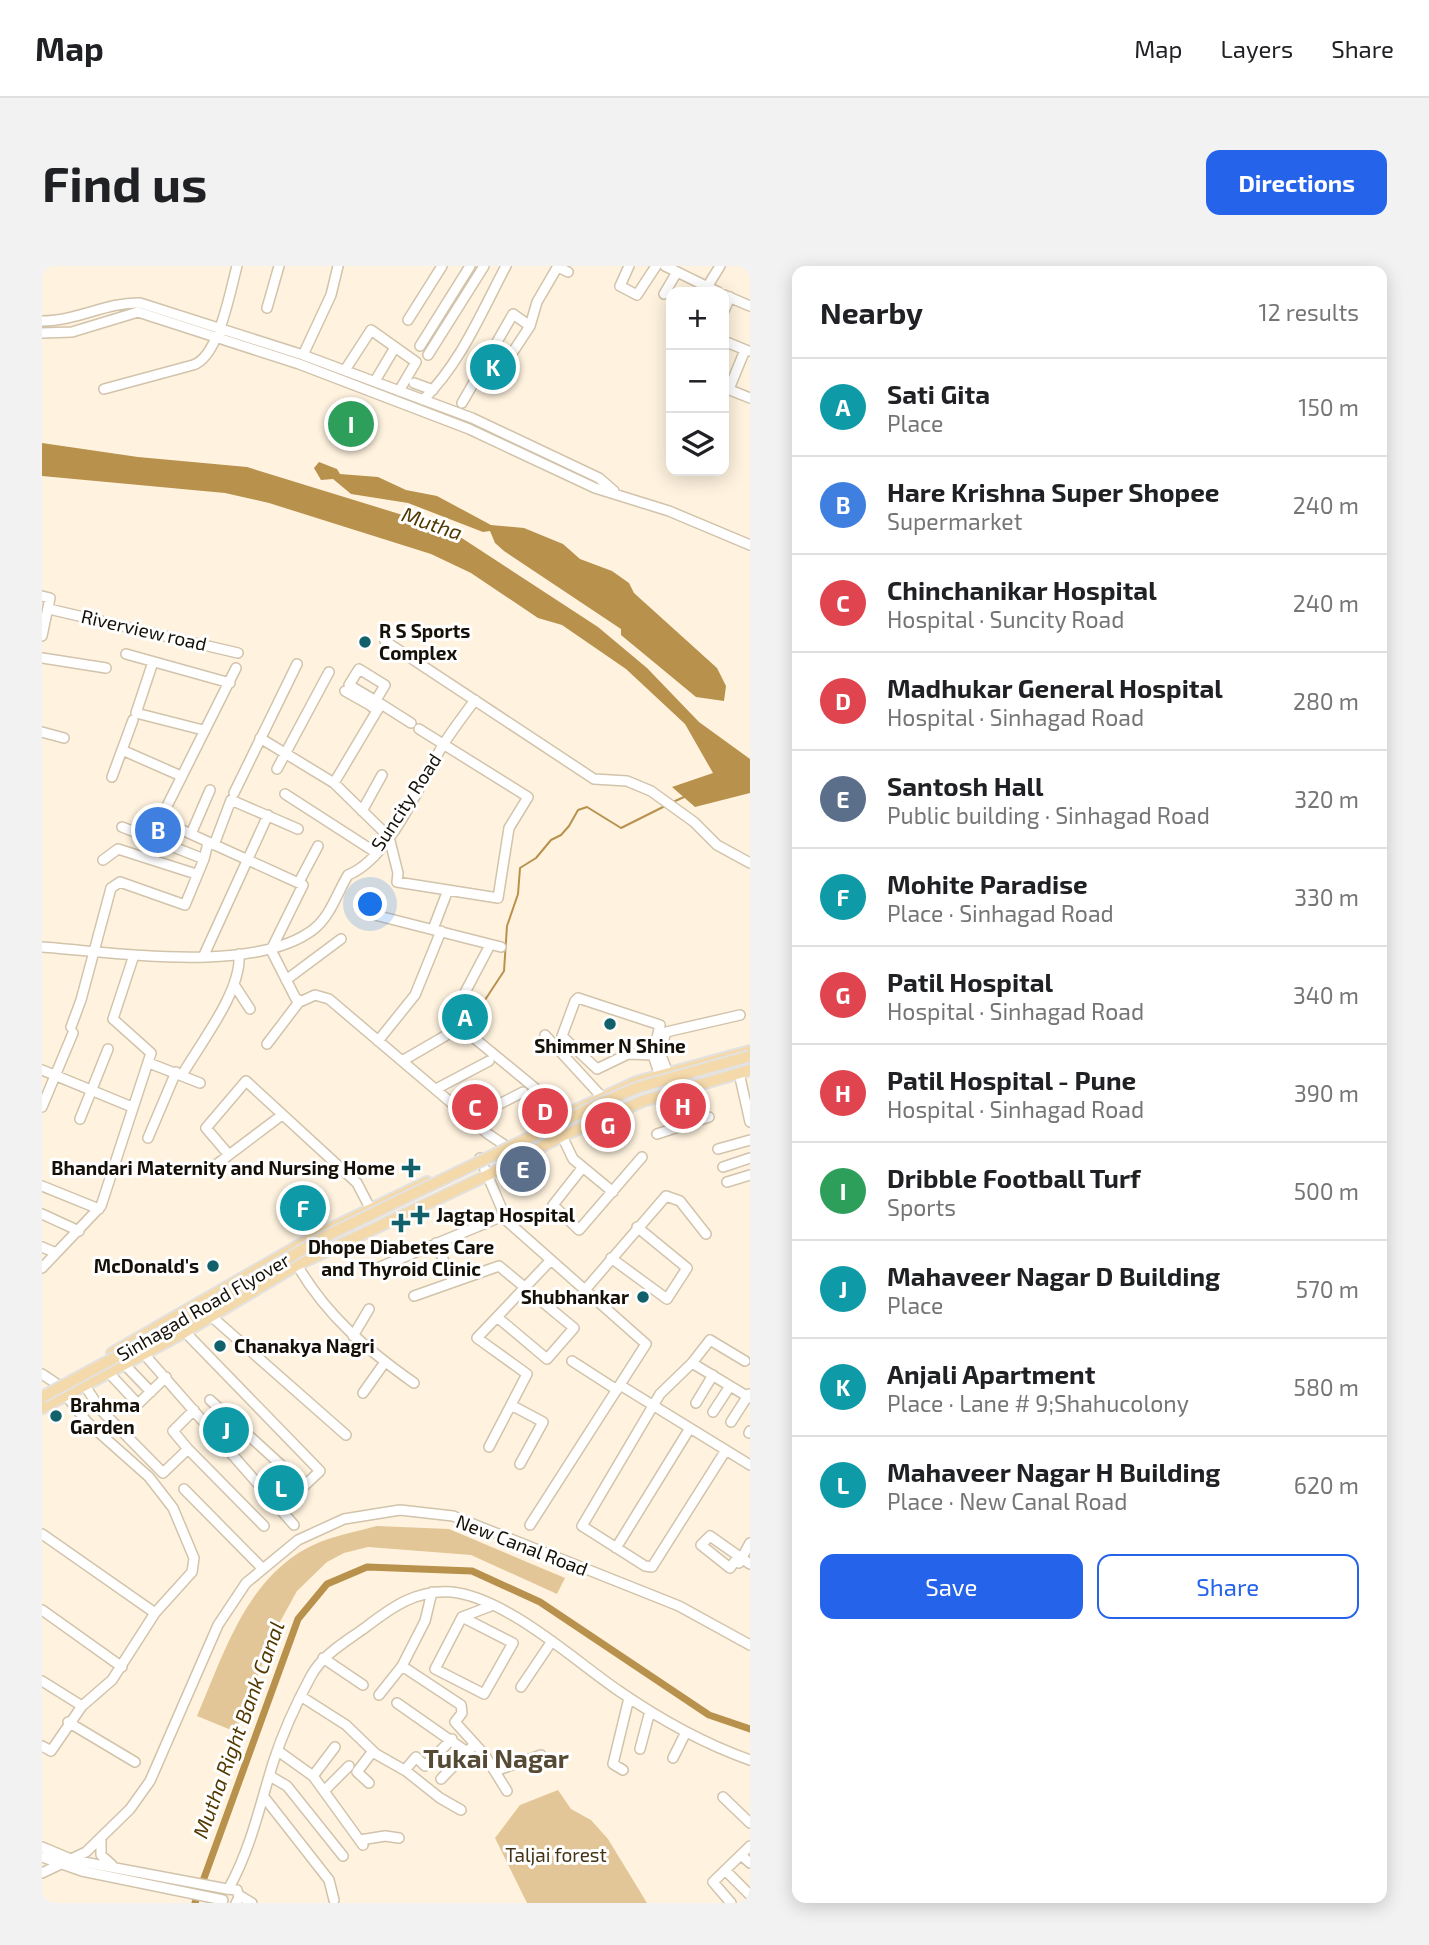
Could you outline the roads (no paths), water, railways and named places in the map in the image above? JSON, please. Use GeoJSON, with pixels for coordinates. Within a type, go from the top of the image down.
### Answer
{"type":"FeatureCollection","features":[{"type":"Feature","properties":{"kind":"main road"},"geometry":{"type":"LineString","coordinates":[[42,1391],[370,1208],[506,1146],[601,1096],[664,1074],[750,1056]]}},
{"type":"Feature","properties":{"kind":"main road","name":"Sinhagad Road Flyover"},"geometry":{"type":"LineString","coordinates":[[42,1399],[127,1357],[292,1260],[372,1218],[641,1091],[750,1056]]}},
{"type":"Feature","properties":{"kind":"main road"},"geometry":{"type":"LineString","coordinates":[[42,1408],[185,1332],[297,1265],[488,1175],[562,1136],[643,1101],[744,1072]]}},
{"type":"Feature","properties":{"kind":"street"},"geometry":{"type":"LineString","coordinates":[[104,389],[201,362],[217,333],[237,266]]}},
{"type":"Feature","properties":{"kind":"street"},"geometry":{"type":"LineString","coordinates":[[267,308],[279,266]]}},
{"type":"Feature","properties":{"kind":"street"},"geometry":{"type":"LineString","coordinates":[[303,355],[331,295],[338,266]]}},
{"type":"Feature","properties":{"kind":"street"},"geometry":{"type":"LineString","coordinates":[[408,320],[442,266]]}},
{"type":"Feature","properties":{"kind":"street"},"geometry":{"type":"LineString","coordinates":[[420,346],[470,266]]}},
{"type":"Feature","properties":{"kind":"street"},"geometry":{"type":"LineString","coordinates":[[428,355],[484,266]]}},
{"type":"Feature","properties":{"kind":"street"},"geometry":{"type":"LineString","coordinates":[[423,400],[460,351],[506,266]]}},
{"type":"Feature","properties":{"kind":"street"},"geometry":{"type":"LineString","coordinates":[[503,367],[530,326],[537,302],[558,266],[568,272]]}},
{"type":"Feature","properties":{"kind":"street"},"geometry":{"type":"LineString","coordinates":[[629,266],[620,286],[637,295],[656,266]]}},
{"type":"Feature","properties":{"kind":"street"},"geometry":{"type":"LineString","coordinates":[[664,294],[672,269],[707,287],[720,266]]}},
{"type":"Feature","properties":{"kind":"street"},"geometry":{"type":"LineString","coordinates":[[692,287],[695,282]]}},
{"type":"Feature","properties":{"kind":"street"},"geometry":{"type":"LineString","coordinates":[[729,297],[749,304]]}},
{"type":"Feature","properties":{"kind":"street"},"geometry":{"type":"LineString","coordinates":[[42,321],[73,320],[132,303],[469,429],[595,488],[670,511],[750,545]]}},
{"type":"Feature","properties":{"kind":"street"},"geometry":{"type":"LineString","coordinates":[[42,333],[72,332],[138,312],[303,355],[472,418],[599,478],[615,493]]}},
{"type":"Feature","properties":{"kind":"street"},"geometry":{"type":"LineString","coordinates":[[463,403],[513,314],[530,326]]}},
{"type":"Feature","properties":{"kind":"street"},"geometry":{"type":"LineString","coordinates":[[345,370],[370,330],[416,362],[399,391]]}},
{"type":"Feature","properties":{"kind":"street"},"geometry":{"type":"LineString","coordinates":[[729,344],[748,351],[729,383]]}},
{"type":"Feature","properties":{"kind":"street"},"geometry":{"type":"LineString","coordinates":[[375,381],[394,349]]}},
{"type":"Feature","properties":{"kind":"street"},"geometry":{"type":"LineString","coordinates":[[414,383],[433,390]]}},
{"type":"Feature","properties":{"kind":"street"},"geometry":{"type":"LineString","coordinates":[[729,389],[750,398]]}},
{"type":"Feature","properties":{"kind":"street"},"geometry":{"type":"LineString","coordinates":[[42,596],[50,598],[43,632]]}},
{"type":"Feature","properties":{"kind":"street","name":"Riverview road"},"geometry":{"type":"LineString","coordinates":[[49,609],[238,653]]}},
{"type":"Feature","properties":{"kind":"street"},"geometry":{"type":"LineString","coordinates":[[385,640],[594,779],[628,781],[651,791],[694,822],[717,845],[750,863]]}},
{"type":"Feature","properties":{"kind":"street"},"geometry":{"type":"LineString","coordinates":[[126,654],[230,683]]}},
{"type":"Feature","properties":{"kind":"street"},"geometry":{"type":"LineString","coordinates":[[42,658],[106,668]]}},
{"type":"Feature","properties":{"kind":"street"},"geometry":{"type":"LineString","coordinates":[[153,662],[136,713],[203,730]]}},
{"type":"Feature","properties":{"kind":"street"},"geometry":{"type":"LineString","coordinates":[[234,793],[297,664]]}},
{"type":"Feature","properties":{"kind":"street"},"geometry":{"type":"LineString","coordinates":[[236,668],[160,820],[303,884],[271,950],[299,1002]]}},
{"type":"Feature","properties":{"kind":"street"},"geometry":{"type":"LineString","coordinates":[[260,738],[334,783],[389,837],[398,873],[397,882],[498,898],[509,828],[528,797],[381,704],[375,706],[349,691],[349,685],[359,669],[385,685],[375,706],[334,783]]}},
{"type":"Feature","properties":{"kind":"street"},"geometry":{"type":"LineString","coordinates":[[277,769],[329,672]]}},
{"type":"Feature","properties":{"kind":"street","name":"Suncity Road"},"geometry":{"type":"LineString","coordinates":[[42,947],[134,956],[239,954],[271,950],[313,930],[326,917],[348,875],[360,870],[389,837],[444,744],[475,700]]}},
{"type":"Feature","properties":{"kind":"street"},"geometry":{"type":"LineString","coordinates":[[113,777],[134,720]]}},
{"type":"Feature","properties":{"kind":"street"},"geometry":{"type":"LineString","coordinates":[[42,732],[64,738]]}},
{"type":"Feature","properties":{"kind":"street"},"geometry":{"type":"LineString","coordinates":[[122,750],[181,776]]}},
{"type":"Feature","properties":{"kind":"street"},"geometry":{"type":"LineString","coordinates":[[362,811],[382,775]]}},
{"type":"Feature","properties":{"kind":"street"},"geometry":{"type":"LineString","coordinates":[[191,834],[210,790]]}},
{"type":"Feature","properties":{"kind":"street"},"geometry":{"type":"LineString","coordinates":[[285,794],[376,852]]}},
{"type":"Feature","properties":{"kind":"street"},"geometry":{"type":"LineString","coordinates":[[42,1107],[72,1030],[94,953],[106,897],[117,884],[120,882],[185,905],[231,800],[298,829]]}},
{"type":"Feature","properties":{"kind":"street"},"geometry":{"type":"LineString","coordinates":[[204,955],[245,860],[268,815]]}},
{"type":"Feature","properties":{"kind":"street"},"geometry":{"type":"LineString","coordinates":[[122,827],[204,859]]}},
{"type":"Feature","properties":{"kind":"street"},"geometry":{"type":"LineString","coordinates":[[299,883],[318,846]]}},
{"type":"Feature","properties":{"kind":"street"},"geometry":{"type":"LineString","coordinates":[[103,859],[118,849],[197,874]]}},
{"type":"Feature","properties":{"kind":"street"},"geometry":{"type":"LineString","coordinates":[[378,1041],[415,995],[448,890]]}},
{"type":"Feature","properties":{"kind":"street"},"geometry":{"type":"LineString","coordinates":[[363,912],[495,946],[451,1019],[531,1088],[558,1107],[564,1116]]}},
{"type":"Feature","properties":{"kind":"street"},"geometry":{"type":"LineString","coordinates":[[286,980],[341,939]]}},
{"type":"Feature","properties":{"kind":"street"},"geometry":{"type":"LineString","coordinates":[[148,1138],[179,1074],[235,986],[240,968],[239,954]]}},
{"type":"Feature","properties":{"kind":"street"},"geometry":{"type":"LineString","coordinates":[[42,1268],[99,1209],[149,1063],[151,1053],[113,1018],[134,956]]}},
{"type":"Feature","properties":{"kind":"street"},"geometry":{"type":"LineString","coordinates":[[235,986],[250,1009]]}},
{"type":"Feature","properties":{"kind":"street"},"geometry":{"type":"LineString","coordinates":[[267,1044],[299,1002],[313,995],[329,999],[506,1146],[514,1161]]}},
{"type":"Feature","properties":{"kind":"street"},"geometry":{"type":"LineString","coordinates":[[653,1055],[628,1054],[597,1069],[562,1036],[575,1001],[578,998],[660,1025],[653,1055],[664,1074]]}},
{"type":"Feature","properties":{"kind":"street"},"geometry":{"type":"LineString","coordinates":[[664,1074],[660,1053],[666,1032],[740,1015]]}},
{"type":"Feature","properties":{"kind":"street"},"geometry":{"type":"LineString","coordinates":[[545,1035],[601,1096]]}},
{"type":"Feature","properties":{"kind":"street"},"geometry":{"type":"LineString","coordinates":[[402,1061],[445,1036]]}},
{"type":"Feature","properties":{"kind":"street"},"geometry":{"type":"LineString","coordinates":[[80,1119],[108,1049]]}},
{"type":"Feature","properties":{"kind":"street"},"geometry":{"type":"LineString","coordinates":[[436,1089],[489,1061]]}},
{"type":"Feature","properties":{"kind":"street"},"geometry":{"type":"LineString","coordinates":[[149,1063],[200,1083]]}},
{"type":"Feature","properties":{"kind":"street"},"geometry":{"type":"LineString","coordinates":[[42,1070],[132,1107]]}},
{"type":"Feature","properties":{"kind":"street"},"geometry":{"type":"LineString","coordinates":[[744,1072],[750,1122]]}},
{"type":"Feature","properties":{"kind":"street"},"geometry":{"type":"LineString","coordinates":[[229,1155],[206,1128],[246,1081],[357,1183],[370,1208]]}},
{"type":"Feature","properties":{"kind":"street"},"geometry":{"type":"LineString","coordinates":[[472,1118],[523,1092]]}},
{"type":"Feature","properties":{"kind":"street"},"geometry":{"type":"LineString","coordinates":[[217,1164],[282,1115]]}},
{"type":"Feature","properties":{"kind":"street"},"geometry":{"type":"LineString","coordinates":[[657,1134],[709,1117]]}},
{"type":"Feature","properties":{"kind":"street"},"geometry":{"type":"LineString","coordinates":[[562,1136],[573,1159],[613,1192]]}},
{"type":"Feature","properties":{"kind":"street"},"geometry":{"type":"LineString","coordinates":[[718,1149],[750,1140]]}},
{"type":"Feature","properties":{"kind":"street"},"geometry":{"type":"LineString","coordinates":[[583,1167],[553,1205],[577,1229],[583,1229],[642,1157]]}},
{"type":"Feature","properties":{"kind":"street"},"geometry":{"type":"LineString","coordinates":[[480,1158],[503,1216],[646,1345],[530,1525]]}},
{"type":"Feature","properties":{"kind":"street"},"geometry":{"type":"LineString","coordinates":[[723,1167],[750,1158]]}},
{"type":"Feature","properties":{"kind":"street"},"geometry":{"type":"LineString","coordinates":[[727,1182],[750,1175]]}},
{"type":"Feature","properties":{"kind":"street"},"geometry":{"type":"LineString","coordinates":[[42,1186],[99,1209]]}},
{"type":"Feature","properties":{"kind":"street"},"geometry":{"type":"LineString","coordinates":[[585,1290],[661,1199],[672,1196],[680,1200],[706,1234]]}},
{"type":"Feature","properties":{"kind":"street"},"geometry":{"type":"LineString","coordinates":[[42,1214],[79,1231]]}},
{"type":"Feature","properties":{"kind":"street"},"geometry":{"type":"LineString","coordinates":[[380,1266],[503,1216]]}},
{"type":"Feature","properties":{"kind":"street"},"geometry":{"type":"LineString","coordinates":[[611,1258],[667,1299],[687,1268],[637,1227]]}},
{"type":"Feature","properties":{"kind":"street"},"geometry":{"type":"LineString","coordinates":[[436,1243],[453,1282]]}},
{"type":"Feature","properties":{"kind":"street"},"geometry":{"type":"LineString","coordinates":[[42,1247],[57,1254]]}},
{"type":"Feature","properties":{"kind":"street"},"geometry":{"type":"LineString","coordinates":[[489,1447],[527,1374],[477,1338],[550,1261]]}},
{"type":"Feature","properties":{"kind":"street"},"geometry":{"type":"LineString","coordinates":[[297,1265],[323,1305],[353,1336],[414,1383]]}},
{"type":"Feature","properties":{"kind":"street"},"geometry":{"type":"LineString","coordinates":[[414,1296],[499,1266],[574,1328],[547,1359],[497,1317]]}},
{"type":"Feature","properties":{"kind":"street"},"geometry":{"type":"LineString","coordinates":[[353,1336],[369,1309]]}},
{"type":"Feature","properties":{"kind":"street"},"geometry":{"type":"LineString","coordinates":[[211,1316],[346,1436]]}},
{"type":"Feature","properties":{"kind":"street"},"geometry":{"type":"LineString","coordinates":[[185,1332],[320,1471],[304,1486],[210,1400]]}},
{"type":"Feature","properties":{"kind":"street"},"geometry":{"type":"LineString","coordinates":[[726,1450],[652,1567],[645,1566],[582,1526],[660,1394],[692,1363],[710,1340],[745,1361]]}},
{"type":"Feature","properties":{"kind":"street"},"geometry":{"type":"LineString","coordinates":[[144,1354],[294,1525]]}},
{"type":"Feature","properties":{"kind":"street"},"geometry":{"type":"LineString","coordinates":[[572,1361],[653,1405],[750,1465]]}},
{"type":"Feature","properties":{"kind":"street"},"geometry":{"type":"LineString","coordinates":[[363,1394],[385,1362]]}},
{"type":"Feature","properties":{"kind":"street"},"geometry":{"type":"LineString","coordinates":[[692,1363],[749,1396],[731,1422]]}},
{"type":"Feature","properties":{"kind":"street"},"geometry":{"type":"LineString","coordinates":[[124,1364],[151,1392]]}},
{"type":"Feature","properties":{"kind":"street"},"geometry":{"type":"LineString","coordinates":[[109,1373],[138,1404],[166,1377]]}},
{"type":"Feature","properties":{"kind":"street"},"geometry":{"type":"LineString","coordinates":[[42,1374],[57,1384],[87,1422],[153,1483],[173,1508],[194,1558],[192,1572],[155,1613],[112,1681],[82,1706],[68,1722],[51,1751],[42,1746]]}},
{"type":"Feature","properties":{"kind":"street"},"geometry":{"type":"LineString","coordinates":[[696,1403],[713,1375]]}},
{"type":"Feature","properties":{"kind":"street"},"geometry":{"type":"LineString","coordinates":[[85,1386],[101,1410],[163,1473]]}},
{"type":"Feature","properties":{"kind":"street"},"geometry":{"type":"LineString","coordinates":[[713,1412],[730,1386]]}},
{"type":"Feature","properties":{"kind":"street"},"geometry":{"type":"LineString","coordinates":[[511,1405],[543,1422],[520,1464]]}},
{"type":"Feature","properties":{"kind":"street"},"geometry":{"type":"LineString","coordinates":[[194,1410],[173,1431],[264,1526]]}},
{"type":"Feature","properties":{"kind":"street"},"geometry":{"type":"LineString","coordinates":[[617,1548],[690,1428]]}},
{"type":"Feature","properties":{"kind":"street"},"geometry":{"type":"LineString","coordinates":[[153,1483],[188,1449]]}},
{"type":"Feature","properties":{"kind":"street"},"geometry":{"type":"LineString","coordinates":[[184,1489],[261,1567]]}},
{"type":"Feature","properties":{"kind":"street","name":"New Canal Road"},"geometry":{"type":"LineString","coordinates":[[42,1873],[61,1866],[101,1841],[130,1809],[150,1781],[218,1625],[246,1583],[261,1567],[318,1528],[377,1512],[426,1512],[484,1526],[679,1606],[750,1645]]}},
{"type":"Feature","properties":{"kind":"street"},"geometry":{"type":"LineString","coordinates":[[42,1534],[155,1613]]}},
{"type":"Feature","properties":{"kind":"street"},"geometry":{"type":"LineString","coordinates":[[734,1572],[750,1543]]}},
{"type":"Feature","properties":{"kind":"street"},"geometry":{"type":"LineString","coordinates":[[379,1695],[402,1666],[425,1621],[432,1592]]}},
{"type":"Feature","properties":{"kind":"street"},"geometry":{"type":"LineString","coordinates":[[42,1857],[61,1866],[221,1901],[232,1894],[278,1751],[311,1675],[323,1658],[390,1609],[409,1598],[432,1592],[469,1596],[491,1606],[552,1641],[629,1698],[685,1734],[750,1760]]}},
{"type":"Feature","properties":{"kind":"street"},"geometry":{"type":"LineString","coordinates":[[462,1617],[513,1643],[484,1693],[435,1669],[462,1617],[491,1606]]}},
{"type":"Feature","properties":{"kind":"street"},"geometry":{"type":"LineString","coordinates":[[42,1610],[122,1667]]}},
{"type":"Feature","properties":{"kind":"street"},"geometry":{"type":"LineString","coordinates":[[521,1687],[552,1641]]}},
{"type":"Feature","properties":{"kind":"street"},"geometry":{"type":"LineString","coordinates":[[323,1658],[363,1685]]}},
{"type":"Feature","properties":{"kind":"street"},"geometry":{"type":"LineString","coordinates":[[402,1666],[461,1705],[462,1713],[456,1722],[471,1748],[495,1771],[507,1791]]}},
{"type":"Feature","properties":{"kind":"street"},"geometry":{"type":"LineString","coordinates":[[42,1681],[82,1706]]}},
{"type":"Feature","properties":{"kind":"street"},"geometry":{"type":"LineString","coordinates":[[302,1697],[346,1725],[373,1751],[461,1810]]}},
{"type":"Feature","properties":{"kind":"street"},"geometry":{"type":"LineString","coordinates":[[623,1770],[613,1764],[629,1698]]}},
{"type":"Feature","properties":{"kind":"street"},"geometry":{"type":"LineString","coordinates":[[397,1703],[452,1739],[471,1748]]}},
{"type":"Feature","properties":{"kind":"street"},"geometry":{"type":"LineString","coordinates":[[640,1749],[650,1711]]}},
{"type":"Feature","properties":{"kind":"street"},"geometry":{"type":"LineString","coordinates":[[68,1722],[135,1762]]}},
{"type":"Feature","properties":{"kind":"street"},"geometry":{"type":"LineString","coordinates":[[673,1758],[685,1734]]}},
{"type":"Feature","properties":{"kind":"street"},"geometry":{"type":"LineString","coordinates":[[405,1770],[416,1757],[425,1766],[452,1739]]}},
{"type":"Feature","properties":{"kind":"street"},"geometry":{"type":"LineString","coordinates":[[313,1776],[335,1747]]}},
{"type":"Feature","properties":{"kind":"street"},"geometry":{"type":"LineString","coordinates":[[441,1779],[471,1748]]}},
{"type":"Feature","properties":{"kind":"street"},"geometry":{"type":"LineString","coordinates":[[278,1751],[313,1776],[362,1842],[385,1836],[399,1838]]}},
{"type":"Feature","properties":{"kind":"street"},"geometry":{"type":"LineString","coordinates":[[369,1783],[358,1772],[373,1751]]}},
{"type":"Feature","properties":{"kind":"street"},"geometry":{"type":"LineString","coordinates":[[495,1771],[541,1755]]}},
{"type":"Feature","properties":{"kind":"street"},"geometry":{"type":"LineString","coordinates":[[324,1791],[349,1766]]}},
{"type":"Feature","properties":{"kind":"street"},"geometry":{"type":"LineString","coordinates":[[270,1776],[287,1786],[342,1856]]}},
{"type":"Feature","properties":{"kind":"street"},"geometry":{"type":"LineString","coordinates":[[264,1797],[329,1880],[334,1900]]}},
{"type":"Feature","properties":{"kind":"street"},"geometry":{"type":"LineString","coordinates":[[723,1797],[749,1821]]}},
{"type":"Feature","properties":{"kind":"street"},"geometry":{"type":"LineString","coordinates":[[101,1841],[101,1855],[114,1866]]}},
{"type":"Feature","properties":{"kind":"street"},"geometry":{"type":"LineString","coordinates":[[731,1903],[713,1882],[750,1846]]}},
{"type":"Feature","properties":{"kind":"street"},"geometry":{"type":"LineString","coordinates":[[42,1847],[72,1860],[188,1881],[232,1894],[250,1903]]}},
{"type":"Feature","properties":{"kind":"street"},"geometry":{"type":"LineString","coordinates":[[741,1855],[750,1863]]}},
{"type":"Feature","properties":{"kind":"street"},"geometry":{"type":"LineString","coordinates":[[725,1870],[750,1895]]}},
{"type":"Feature","properties":{"kind":"waterway"},"geometry":{"type":"LineString","coordinates":[[673,802],[684,797]]}},
{"type":"Feature","properties":{"kind":"waterway"},"geometry":{"type":"LineString","coordinates":[[481,1006],[504,971],[507,926],[518,894],[520,868],[536,858],[551,840],[561,835],[578,810],[587,807],[621,828],[665,806]]}},
{"type":"Feature","properties":{"kind":"waterway","name":"Mutha Right Bank Canal"},"geometry":{"type":"LineString","coordinates":[[195,1903],[298,1619],[327,1584],[367,1567],[472,1571],[540,1602],[709,1715],[750,1729]]}},
{"type":"Feature","properties":{"kind":"place","name":"Anjali Apartment"},"geometry":{"type":"Point","coordinates":[493,367]}},
{"type":"Feature","properties":{"kind":"place","name":"Dribble Football Turf"},"geometry":{"type":"Point","coordinates":[351,424]}},
{"type":"Feature","properties":{"kind":"place","name":"R S Sports Complex"},"geometry":{"type":"Point","coordinates":[365,642]}},
{"type":"Feature","properties":{"kind":"place","name":"Hare Krishna Super Shopee"},"geometry":{"type":"Point","coordinates":[158,830]}},
{"type":"Feature","properties":{"kind":"place","name":"Sati Gita"},"geometry":{"type":"Point","coordinates":[465,1017]}},
{"type":"Feature","properties":{"kind":"place","name":"Shimmer N Shine"},"geometry":{"type":"Point","coordinates":[610,1024]}},
{"type":"Feature","properties":{"kind":"place","name":"Patil Hospital - Pune"},"geometry":{"type":"Point","coordinates":[683,1106]}},
{"type":"Feature","properties":{"kind":"place","name":"Chinchanikar Hospital"},"geometry":{"type":"Point","coordinates":[475,1107]}},
{"type":"Feature","properties":{"kind":"place","name":"Madhukar General Hospital"},"geometry":{"type":"Point","coordinates":[545,1111]}},
{"type":"Feature","properties":{"kind":"place","name":"Patil Hospital"},"geometry":{"type":"Point","coordinates":[608,1125]}},
{"type":"Feature","properties":{"kind":"place","name":"Bhandari Maternity and Nursing Home"},"geometry":{"type":"Point","coordinates":[411,1168]}},
{"type":"Feature","properties":{"kind":"place","name":"Santosh Hall"},"geometry":{"type":"Point","coordinates":[523,1169]}},
{"type":"Feature","properties":{"kind":"place","name":"Mohite Paradise"},"geometry":{"type":"Point","coordinates":[303,1208]}},
{"type":"Feature","properties":{"kind":"place","name":"Jagtap Hospital"},"geometry":{"type":"Point","coordinates":[420,1215]}},
{"type":"Feature","properties":{"kind":"place","name":"Dhope Diabetes Care and Thyroid Clinic"},"geometry":{"type":"Point","coordinates":[401,1223]}},
{"type":"Feature","properties":{"kind":"place","name":"McDonald's"},"geometry":{"type":"Point","coordinates":[213,1266]}},
{"type":"Feature","properties":{"kind":"place","name":"Shubhankar"},"geometry":{"type":"Point","coordinates":[643,1297]}},
{"type":"Feature","properties":{"kind":"place","name":"Chanakya Nagri"},"geometry":{"type":"Point","coordinates":[220,1346]}},
{"type":"Feature","properties":{"kind":"place","name":"Brahma Garden"},"geometry":{"type":"Point","coordinates":[56,1416]}},
{"type":"Feature","properties":{"kind":"place","name":"Mahaveer Nagar D Building"},"geometry":{"type":"Point","coordinates":[226,1430]}},
{"type":"Feature","properties":{"kind":"place","name":"Mahaveer Nagar H Building"},"geometry":{"type":"Point","coordinates":[281,1488]}},
{"type":"Feature","properties":{"kind":"district","name":"Tukai Nagar"},"geometry":{"type":"Point","coordinates":[496,1759]}},
{"type":"Feature","properties":{"kind":"water label","name":"Mutha"},"geometry":{"type":"Point","coordinates":[432,524]}},
{"type":"Feature","properties":{"kind":"park label","name":"Taljai forest"},"geometry":{"type":"Point","coordinates":[556,1855]}}]}
